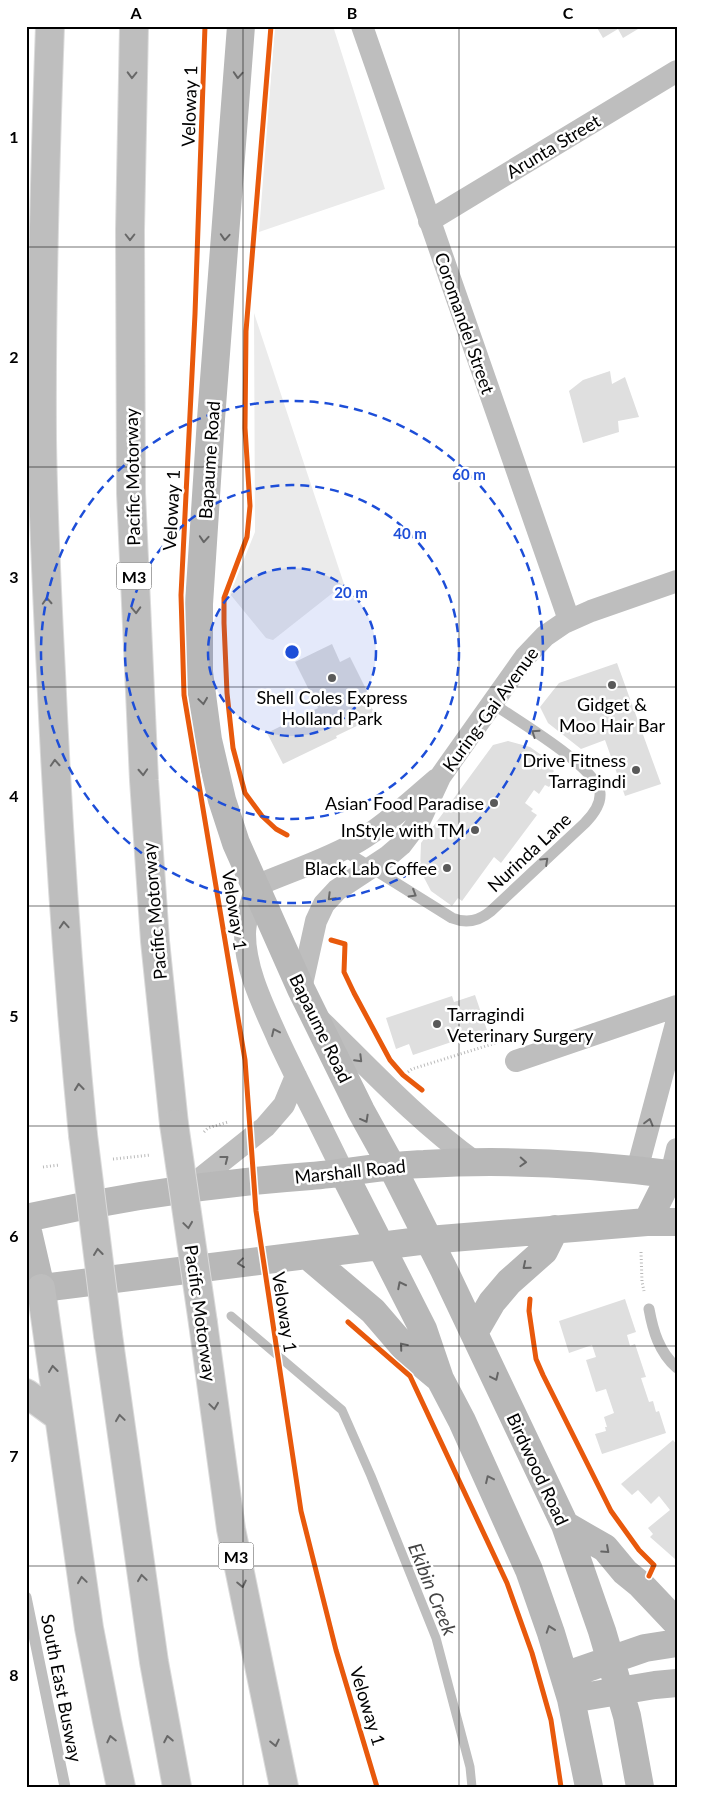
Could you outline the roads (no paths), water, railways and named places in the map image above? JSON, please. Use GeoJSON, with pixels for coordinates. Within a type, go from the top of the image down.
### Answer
{"type":"FeatureCollection","features":[{"type":"Feature","properties":{"kind":"highway"},"geometry":{"type":"LineString","coordinates":[[50,26],[45,151],[42,439],[46,564],[64,913],[72,1019],[84,1136],[108,1335],[154,1662],[177,1787]]}},
{"type":"Feature","properties":{"kind":"highway","name":"Pacific Motorway"},"geometry":{"type":"LineString","coordinates":[[134,26],[130,230],[132,512],[145,799],[155,941],[174,1124],[231,1529],[284,1787]]}},
{"type":"Feature","properties":{"kind":"highway"},"geometry":{"type":"LineString","coordinates":[[34,1289],[48,1324],[59,1417],[89,1628],[121,1787]]}},
{"type":"Feature","properties":{"kind":"highway"},"geometry":{"type":"LineString","coordinates":[[26,1392],[59,1417]]}},
{"type":"Feature","properties":{"kind":"main road","name":"Bapaume Road"},"geometry":{"type":"LineString","coordinates":[[241,26],[211,418],[199,604],[199,672],[208,740],[222,800],[236,843],[307,1001],[361,1112],[392,1167]]}},
{"type":"Feature","properties":{"kind":"main road","name":"Marshall Road"},"geometry":{"type":"LineString","coordinates":[[26,1218],[187,1189],[422,1164],[475,1162],[545,1163],[637,1170],[675,1166]]}},
{"type":"Feature","properties":{"kind":"main road"},"geometry":{"type":"LineString","coordinates":[[647,1222],[675,1166]]}},
{"type":"Feature","properties":{"kind":"main road","name":"Birdwood Road"},"geometry":{"type":"LineString","coordinates":[[392,1167],[474,1333],[565,1525],[627,1716],[640,1787]]}},
{"type":"Feature","properties":{"kind":"main road"},"geometry":{"type":"LineString","coordinates":[[637,1170],[647,1222]]}},
{"type":"Feature","properties":{"kind":"main road"},"geometry":{"type":"LineString","coordinates":[[344,1172],[423,1329],[440,1379],[462,1421],[529,1570],[568,1688],[589,1787]]}},
{"type":"Feature","properties":{"kind":"main road"},"geometry":{"type":"LineString","coordinates":[[26,1223],[34,1289],[428,1240],[647,1222],[677,1222]]}},
{"type":"Feature","properties":{"kind":"main road"},"geometry":{"type":"LineString","coordinates":[[474,1333],[492,1302],[508,1282],[544,1251],[555,1229]]}},
{"type":"Feature","properties":{"kind":"main road"},"geometry":{"type":"LineString","coordinates":[[307,1255],[373,1312],[410,1354],[440,1379]]}},
{"type":"Feature","properties":{"kind":"main road"},"geometry":{"type":"LineString","coordinates":[[565,1525],[605,1548],[625,1572],[642,1585],[677,1623]]}},
{"type":"Feature","properties":{"kind":"main road"},"geometry":{"type":"LineString","coordinates":[[568,1688],[610,1660],[645,1648],[677,1643]]}},
{"type":"Feature","properties":{"kind":"main road"},"geometry":{"type":"LineString","coordinates":[[568,1688],[619,1691],[677,1683]]}},
{"type":"Feature","properties":{"kind":"street","name":"Coromandel Street"},"geometry":{"type":"LineString","coordinates":[[362,26],[569,620]]}},
{"type":"Feature","properties":{"kind":"street","name":"Arunta Street"},"geometry":{"type":"LineString","coordinates":[[429,221],[677,71]]}},
{"type":"Feature","properties":{"kind":"street","name":"Kuring-Gai Avenue"},"geometry":{"type":"LineString","coordinates":[[307,1001],[311,938],[322,907],[338,890],[396,851],[424,812],[440,777],[534,646],[552,630],[569,620],[677,581]]}},
{"type":"Feature","properties":{"kind":"street","name":"Kuring-Gai Avenue"},"geometry":{"type":"LineString","coordinates":[[256,886],[343,850],[373,832],[440,777]]}},
{"type":"Feature","properties":{"kind":"street"},"geometry":{"type":"LineString","coordinates":[[256,886],[246,925],[247,953],[264,1007],[344,1172]]}},
{"type":"Feature","properties":{"kind":"street"},"geometry":{"type":"LineString","coordinates":[[307,1001],[408,1108],[475,1162]]}},
{"type":"Feature","properties":{"kind":"street"},"geometry":{"type":"LineString","coordinates":[[516,1061],[677,1006]]}},
{"type":"Feature","properties":{"kind":"street"},"geometry":{"type":"LineString","coordinates":[[637,1170],[673,1047],[677,1020]]}},
{"type":"Feature","properties":{"kind":"street"},"geometry":{"type":"LineString","coordinates":[[187,1189],[265,1127],[284,1106],[296,1076]]}},
{"type":"Feature","properties":{"kind":"lane","name":"Nurinda Lane"},"geometry":{"type":"LineString","coordinates":[[343,850],[452,918],[473,921],[491,911],[593,814],[598,806],[600,794],[590,775],[565,754],[492,703]]}},
{"type":"Feature","properties":{"kind":"lane"},"geometry":{"type":"LineString","coordinates":[[649,1309],[654,1332],[662,1350],[677,1368]]}},
{"type":"Feature","properties":{"kind":"lane","name":"South East Busway"},"geometry":{"type":"LineString","coordinates":[[26,1597],[65,1787]]}},
{"type":"Feature","properties":{"kind":"waterway","name":"Ekibin Creek"},"geometry":{"type":"LineString","coordinates":[[231,1316],[342,1410],[371,1476],[436,1638],[470,1767],[472,1787]]}},
{"type":"Feature","properties":{"kind":"place","name":"Shell Coles Express Holland Park"},"geometry":{"type":"Point","coordinates":[332,678]}},
{"type":"Feature","properties":{"kind":"place","name":"Gidget & Moo Hair Bar"},"geometry":{"type":"Point","coordinates":[612,685]}},
{"type":"Feature","properties":{"kind":"place","name":"Drive Fitness Tarragindi"},"geometry":{"type":"Point","coordinates":[636,770]}},
{"type":"Feature","properties":{"kind":"place","name":"Asian Food Paradise"},"geometry":{"type":"Point","coordinates":[494,803]}},
{"type":"Feature","properties":{"kind":"place","name":"InStyle with TM"},"geometry":{"type":"Point","coordinates":[475,830]}},
{"type":"Feature","properties":{"kind":"place","name":"Black Lab Coffee"},"geometry":{"type":"Point","coordinates":[447,868]}},
{"type":"Feature","properties":{"kind":"place","name":"Tarragindi Veterinary Surgery"},"geometry":{"type":"Point","coordinates":[437,1024]}}]}
